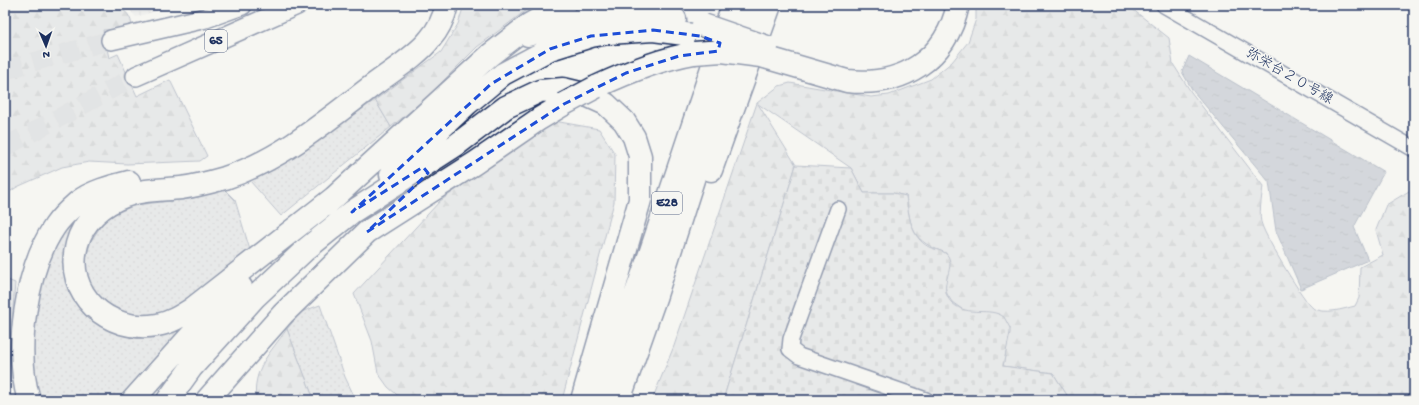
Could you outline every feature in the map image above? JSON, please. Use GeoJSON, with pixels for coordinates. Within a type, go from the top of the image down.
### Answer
{"type":"FeatureCollection","features":[{"type":"Feature","properties":{"kind":"highway"},"geometry":{"type":"LineString","coordinates":[[29,400],[24,384],[25,315],[34,273],[41,253],[55,226],[64,215],[80,201],[103,189],[141,180],[171,179],[208,172],[264,152],[347,93],[414,39],[427,26],[435,5]]}},
{"type":"Feature","properties":{"kind":"highway"},"geometry":{"type":"LineString","coordinates":[[335,197],[192,309],[174,319],[158,325],[130,326],[104,316],[86,298],[76,277],[74,258],[77,242],[92,215],[104,206],[133,194],[181,188],[225,178],[278,155],[377,82],[430,39],[442,20],[447,5]]}},
{"type":"Feature","properties":{"kind":"highway"},"geometry":{"type":"LineString","coordinates":[[133,400],[194,332],[335,197],[490,55],[530,24],[564,5]]}},
{"type":"Feature","properties":{"kind":"highway","name":"E28"},"geometry":{"type":"LineString","coordinates":[[598,400],[651,251],[733,5]]}},
{"type":"Feature","properties":{"kind":"highway","name":"E28"},"geometry":{"type":"LineString","coordinates":[[619,400],[656,295],[749,5]]}},
{"type":"Feature","properties":{"kind":"highway"},"geometry":{"type":"LineString","coordinates":[[656,295],[686,240],[770,5]]}},
{"type":"Feature","properties":{"kind":"highway"},"geometry":{"type":"LineString","coordinates":[[168,400],[196,363],[255,297],[305,250],[352,212],[467,104],[503,74],[526,61],[572,42],[591,36],[609,33],[653,30],[699,38],[837,68],[866,71],[882,70],[896,66],[924,48],[936,33],[944,18],[947,5]]}},
{"type":"Feature","properties":{"kind":"highway"},"geometry":{"type":"LineString","coordinates":[[490,55],[529,34],[575,20],[617,14],[651,15],[681,20],[699,38],[722,51],[764,52],[847,81],[861,83],[891,79],[920,66],[944,42],[953,24],[958,5]]}},
{"type":"Feature","properties":{"kind":"highway"},"geometry":{"type":"LineString","coordinates":[[367,232],[564,104],[626,72],[670,58],[699,38]]}},
{"type":"Feature","properties":{"kind":"highway"},"geometry":{"type":"LineString","coordinates":[[352,212],[456,145],[506,107],[540,91],[563,89],[584,94],[606,104],[624,121],[634,137],[640,156],[640,200],[582,400]]}},
{"type":"Feature","properties":{"kind":"highway"},"geometry":{"type":"LineString","coordinates":[[207,400],[247,352],[284,314],[456,145]]}},
{"type":"Feature","properties":{"kind":"highway"},"geometry":{"type":"LineString","coordinates":[[216,400],[247,352]]}},
{"type":"Feature","properties":{"kind":"main road","name":"65"},"geometry":{"type":"LineString","coordinates":[[111,40],[206,18],[242,5]]}},
{"type":"Feature","properties":{"kind":"main road","name":"65"},"geometry":{"type":"LineString","coordinates":[[136,76],[297,5]]}},
{"type":"Feature","properties":{"kind":"street","name":"弥栄台２０号線"},"geometry":{"type":"LineString","coordinates":[[1171,7],[1414,149]]}},
{"type":"Feature","properties":{"kind":"street"},"geometry":{"type":"LineString","coordinates":[[838,209],[791,339],[790,348],[799,356],[926,400]]}},
{"type":"Feature","properties":{"kind":"highlighted area"},"geometry":{"type":"Polygon","coordinates":[[[653,30],[700,36],[720,43],[718,51],[679,56],[626,73],[564,104],[367,232],[428,173],[423,167],[352,212],[491,84],[550,49],[591,36],[653,30]]]}},
{"type":"Feature","properties":{"kind":"shaded area"},"geometry":{"type":"Polygon","coordinates":[[[125,5],[176,5],[136,17],[125,5]]]}},
{"type":"Feature","properties":{"kind":"green space"},"geometry":{"type":"Polygon","coordinates":[[[5,5],[114,5],[125,11],[131,20],[132,29],[103,30],[109,58],[118,54],[137,96],[170,80],[207,156],[200,161],[127,164],[89,162],[62,167],[17,187],[5,195],[5,5]]]}},
{"type":"Feature","properties":{"kind":"green space"},"geometry":{"type":"Polygon","coordinates":[[[464,5],[536,5],[528,9],[477,47],[423,101],[391,127],[375,100],[441,52],[458,24],[464,5]]]}},
{"type":"Feature","properties":{"kind":"green space"},"geometry":{"type":"Polygon","coordinates":[[[976,5],[1127,5],[1169,38],[1173,64],[1191,92],[1263,186],[1260,217],[1265,232],[1286,269],[1308,303],[1313,308],[1323,311],[1334,311],[1355,306],[1359,298],[1360,267],[1383,255],[1376,230],[1386,205],[1414,188],[1414,400],[1070,400],[1053,373],[1003,366],[1010,328],[991,313],[966,312],[952,302],[947,294],[945,286],[950,262],[946,253],[926,244],[915,233],[910,218],[906,196],[893,193],[864,193],[851,168],[758,104],[796,165],[723,400],[652,400],[674,346],[757,103],[779,86],[790,83],[871,97],[889,95],[931,79],[952,62],[968,42],[976,19],[976,5]]]}},
{"type":"Feature","properties":{"kind":"green space"},"geometry":{"type":"Polygon","coordinates":[[[375,100],[391,127],[281,216],[250,181],[288,161],[375,100]]]}},
{"type":"Feature","properties":{"kind":"green space"},"geometry":{"type":"Polygon","coordinates":[[[554,121],[599,129],[615,154],[614,202],[562,400],[403,400],[388,387],[378,373],[372,341],[354,294],[440,201],[554,121]]]}},
{"type":"Feature","properties":{"kind":"green space"},"geometry":{"type":"Polygon","coordinates":[[[796,165],[851,168],[864,193],[893,193],[906,196],[912,225],[918,237],[929,247],[942,251],[948,256],[950,267],[946,291],[952,303],[965,310],[992,312],[1004,317],[1010,328],[1010,333],[1003,366],[1053,373],[1070,400],[723,400],[796,165]]]}},
{"type":"Feature","properties":{"kind":"green space"},"geometry":{"type":"Polygon","coordinates":[[[225,190],[235,200],[250,250],[186,304],[158,316],[116,314],[101,302],[88,284],[83,268],[91,241],[106,218],[135,205],[189,199],[225,190]]]}},
{"type":"Feature","properties":{"kind":"green space"},"geometry":{"type":"Polygon","coordinates":[[[94,201],[67,246],[103,325],[206,307],[120,400],[38,400],[36,395],[32,319],[44,265],[67,222],[94,201]]]}},
{"type":"Feature","properties":{"kind":"green space"},"geometry":{"type":"Polygon","coordinates":[[[5,279],[15,283],[6,400],[5,400],[5,279]]]}},
{"type":"Feature","properties":{"kind":"green space"},"geometry":{"type":"Polygon","coordinates":[[[320,305],[345,377],[356,400],[314,400],[287,329],[301,312],[320,305]]]}},
{"type":"Feature","properties":{"kind":"green space"},"geometry":{"type":"Polygon","coordinates":[[[287,329],[314,400],[256,400],[255,389],[260,370],[269,354],[287,329]]]}},
{"type":"Feature","properties":{"kind":"water"},"geometry":{"type":"Polygon","coordinates":[[[1189,56],[1384,172],[1354,227],[1368,260],[1301,289],[1276,231],[1269,182],[1193,91],[1182,72],[1189,56]]]}},
{"type":"Feature","properties":{"kind":"tunnel"},"geometry":{"type":"LineString","coordinates":[[5,70],[111,40]]}},
{"type":"Feature","properties":{"kind":"tunnel"},"geometry":{"type":"LineString","coordinates":[[5,147],[136,76]]}}]}
